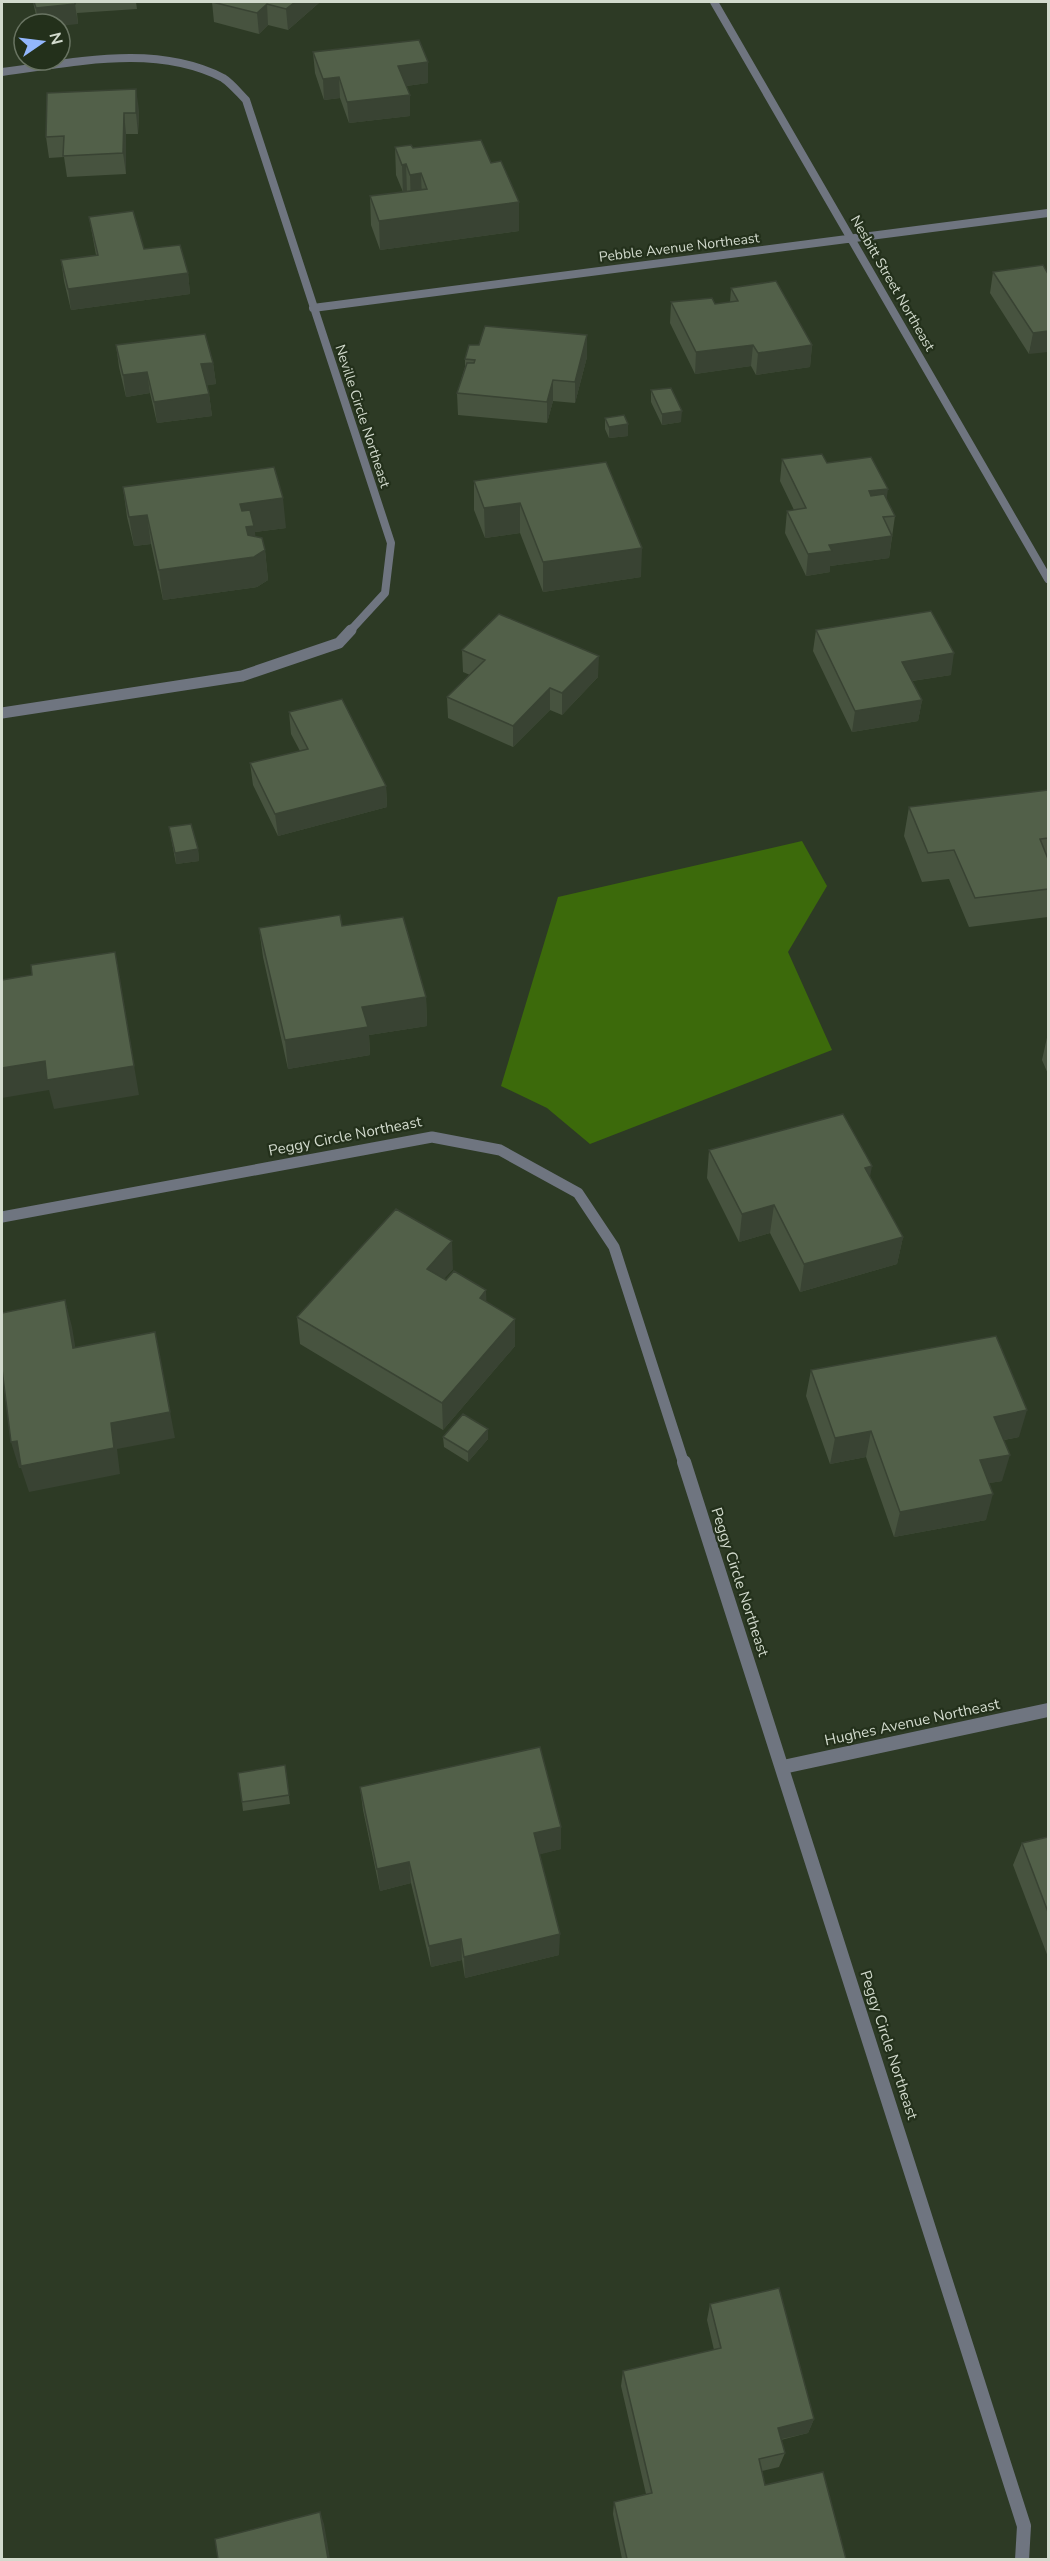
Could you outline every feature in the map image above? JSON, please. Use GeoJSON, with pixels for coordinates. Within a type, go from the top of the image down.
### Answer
{"type":"FeatureCollection","features":[{"type":"Feature","properties":{"kind":"street","name":"Nesbitt Street Northeast"},"geometry":{"type":"LineString","coordinates":[[714,2],[1048,579]]}},
{"type":"Feature","properties":{"kind":"street","name":"Neville Circle Northeast"},"geometry":{"type":"LineString","coordinates":[[2,72],[119,58],[185,63],[225,79],[246,100],[391,543],[385,592],[339,643],[242,676],[2,712]]}},
{"type":"Feature","properties":{"kind":"street","name":"Pebble Avenue Northeast"},"geometry":{"type":"LineString","coordinates":[[314,308],[1048,213]]}},
{"type":"Feature","properties":{"kind":"street","name":"Peggy Circle Northeast"},"geometry":{"type":"LineString","coordinates":[[2,1218],[432,1137],[500,1149],[578,1193],[614,1247],[783,1767],[1024,2526],[1022,2559]]}},
{"type":"Feature","properties":{"kind":"street","name":"Hughes Avenue Northeast"},"geometry":{"type":"LineString","coordinates":[[783,1767],[1048,1710]]}},
{"type":"Feature","properties":{"kind":"green space"},"geometry":{"type":"Polygon","coordinates":[[[802,841],[827,886],[788,952],[832,1050],[590,1144],[547,1108],[501,1086],[558,897],[802,841]]]}},
{"type":"Feature","properties":{"kind":"building"},"geometry":{"type":"Polygon","coordinates":[[[34,2],[75,2],[75,4],[36,8],[34,2]]]}},
{"type":"Feature","properties":{"kind":"building"},"geometry":{"type":"Polygon","coordinates":[[[212,2],[295,2],[286,9],[267,4],[257,13],[212,2]]]}},
{"type":"Feature","properties":{"kind":"building"},"geometry":{"type":"Polygon","coordinates":[[[419,40],[428,62],[398,66],[410,95],[347,102],[339,77],[323,79],[313,52],[419,40]]]}},
{"type":"Feature","properties":{"kind":"building"},"geometry":{"type":"Polygon","coordinates":[[[136,89],[136,113],[124,113],[123,153],[63,156],[64,136],[46,137],[47,93],[136,89]]]}},
{"type":"Feature","properties":{"kind":"building"},"geometry":{"type":"Polygon","coordinates":[[[481,140],[491,163],[501,161],[519,202],[379,221],[370,196],[427,189],[421,173],[410,175],[406,164],[402,165],[395,147],[411,145],[413,148],[481,140]]]}},
{"type":"Feature","properties":{"kind":"building"},"geometry":{"type":"Polygon","coordinates":[[[133,211],[144,249],[180,245],[188,273],[68,289],[61,260],[98,255],[89,217],[133,211]]]}},
{"type":"Feature","properties":{"kind":"building"},"geometry":{"type":"Polygon","coordinates":[[[1043,265],[1048,274],[1048,331],[1033,333],[993,272],[1043,265]]]}},
{"type":"Feature","properties":{"kind":"building"},"geometry":{"type":"Polygon","coordinates":[[[776,281],[812,345],[758,353],[753,345],[696,352],[671,302],[712,298],[715,304],[738,301],[731,288],[776,281]]]}},
{"type":"Feature","properties":{"kind":"building"},"geometry":{"type":"Polygon","coordinates":[[[485,326],[587,335],[575,382],[553,380],[547,402],[457,393],[467,363],[474,363],[475,360],[465,359],[469,345],[479,345],[485,326]]]}},
{"type":"Feature","properties":{"kind":"building"},"geometry":{"type":"Polygon","coordinates":[[[205,334],[213,363],[201,364],[209,394],[154,402],[147,372],[123,375],[116,345],[205,334]]]}},
{"type":"Feature","properties":{"kind":"building"},"geometry":{"type":"Polygon","coordinates":[[[671,388],[682,411],[662,414],[651,390],[671,388]]]}},
{"type":"Feature","properties":{"kind":"building"},"geometry":{"type":"Polygon","coordinates":[[[624,415],[628,424],[609,427],[605,418],[624,415]]]}},
{"type":"Feature","properties":{"kind":"building"},"geometry":{"type":"Polygon","coordinates":[[[822,454],[827,463],[871,457],[888,489],[869,491],[871,496],[884,494],[895,516],[883,517],[892,536],[829,545],[832,551],[808,554],[787,511],[806,508],[782,459],[822,454]]]}},
{"type":"Feature","properties":{"kind":"building"},"geometry":{"type":"Polygon","coordinates":[[[606,462],[642,548],[543,562],[520,503],[484,508],[474,481],[606,462]]]}},
{"type":"Feature","properties":{"kind":"building"},"geometry":{"type":"Polygon","coordinates":[[[274,467],[283,498],[240,504],[242,511],[250,510],[254,526],[246,527],[248,535],[262,538],[265,550],[254,557],[159,570],[147,515],[129,517],[123,487],[274,467]]]}},
{"type":"Feature","properties":{"kind":"building"},"geometry":{"type":"Polygon","coordinates":[[[931,611],[954,653],[902,662],[922,700],[855,711],[816,630],[931,611]]]}},
{"type":"Feature","properties":{"kind":"building"},"geometry":{"type":"Polygon","coordinates":[[[499,614],[599,656],[562,693],[550,688],[513,726],[447,697],[485,660],[462,650],[499,614]]]}},
{"type":"Feature","properties":{"kind":"building"},"geometry":{"type":"Polygon","coordinates":[[[342,699],[386,786],[275,814],[250,763],[308,749],[289,712],[342,699]]]}},
{"type":"Feature","properties":{"kind":"building"},"geometry":{"type":"Polygon","coordinates":[[[1048,790],[1048,838],[1040,839],[1048,859],[1048,889],[975,898],[954,850],[928,853],[909,807],[1048,790]]]}},
{"type":"Feature","properties":{"kind":"building"},"geometry":{"type":"Polygon","coordinates":[[[191,824],[198,849],[175,853],[169,827],[191,824]]]}},
{"type":"Feature","properties":{"kind":"building"},"geometry":{"type":"Polygon","coordinates":[[[340,915],[342,926],[403,917],[426,997],[362,1007],[368,1027],[285,1040],[259,928],[340,915]]]}},
{"type":"Feature","properties":{"kind":"building"},"geometry":{"type":"Polygon","coordinates":[[[115,952],[134,1066],[47,1080],[45,1061],[2,1068],[2,980],[32,975],[31,965],[115,952]]]}},
{"type":"Feature","properties":{"kind":"building"},"geometry":{"type":"Polygon","coordinates":[[[843,1114],[872,1166],[865,1168],[903,1237],[804,1264],[774,1205],[742,1214],[709,1150],[843,1114]]]}},
{"type":"Feature","properties":{"kind":"building"},"geometry":{"type":"Polygon","coordinates":[[[396,1209],[452,1241],[427,1269],[446,1280],[454,1271],[486,1290],[480,1298],[515,1319],[442,1403],[297,1317],[396,1209]]]}},
{"type":"Feature","properties":{"kind":"building"},"geometry":{"type":"Polygon","coordinates":[[[65,1300],[73,1348],[155,1332],[170,1412],[111,1423],[114,1448],[21,1466],[17,1441],[11,1442],[2,1369],[2,1313],[65,1300]]]}},
{"type":"Feature","properties":{"kind":"building"},"geometry":{"type":"Polygon","coordinates":[[[996,1336],[1027,1410],[994,1417],[1010,1455],[980,1460],[993,1494],[900,1512],[871,1431],[835,1438],[811,1370],[996,1336]]]}},
{"type":"Feature","properties":{"kind":"building"},"geometry":{"type":"Polygon","coordinates":[[[463,1414],[488,1429],[468,1452],[443,1437],[463,1414]]]}},
{"type":"Feature","properties":{"kind":"building"},"geometry":{"type":"Polygon","coordinates":[[[540,1747],[561,1827],[534,1833],[560,1934],[464,1957],[461,1939],[429,1946],[409,1862],[377,1869],[360,1787],[540,1747]]]}},
{"type":"Feature","properties":{"kind":"building"},"geometry":{"type":"Polygon","coordinates":[[[285,1765],[289,1795],[242,1802],[238,1773],[285,1765]]]}},
{"type":"Feature","properties":{"kind":"building"},"geometry":{"type":"Polygon","coordinates":[[[1048,1837],[1048,1912],[1022,1843],[1048,1837]]]}},
{"type":"Feature","properties":{"kind":"building"},"geometry":{"type":"Polygon","coordinates":[[[779,2288],[814,2419],[778,2428],[785,2453],[759,2459],[765,2485],[823,2472],[846,2559],[627,2559],[614,2502],[652,2493],[623,2371],[721,2348],[710,2304],[779,2288]]]}},
{"type":"Feature","properties":{"kind":"building"},"geometry":{"type":"Polygon","coordinates":[[[320,2512],[328,2559],[218,2559],[215,2539],[320,2512]]]}}]}
